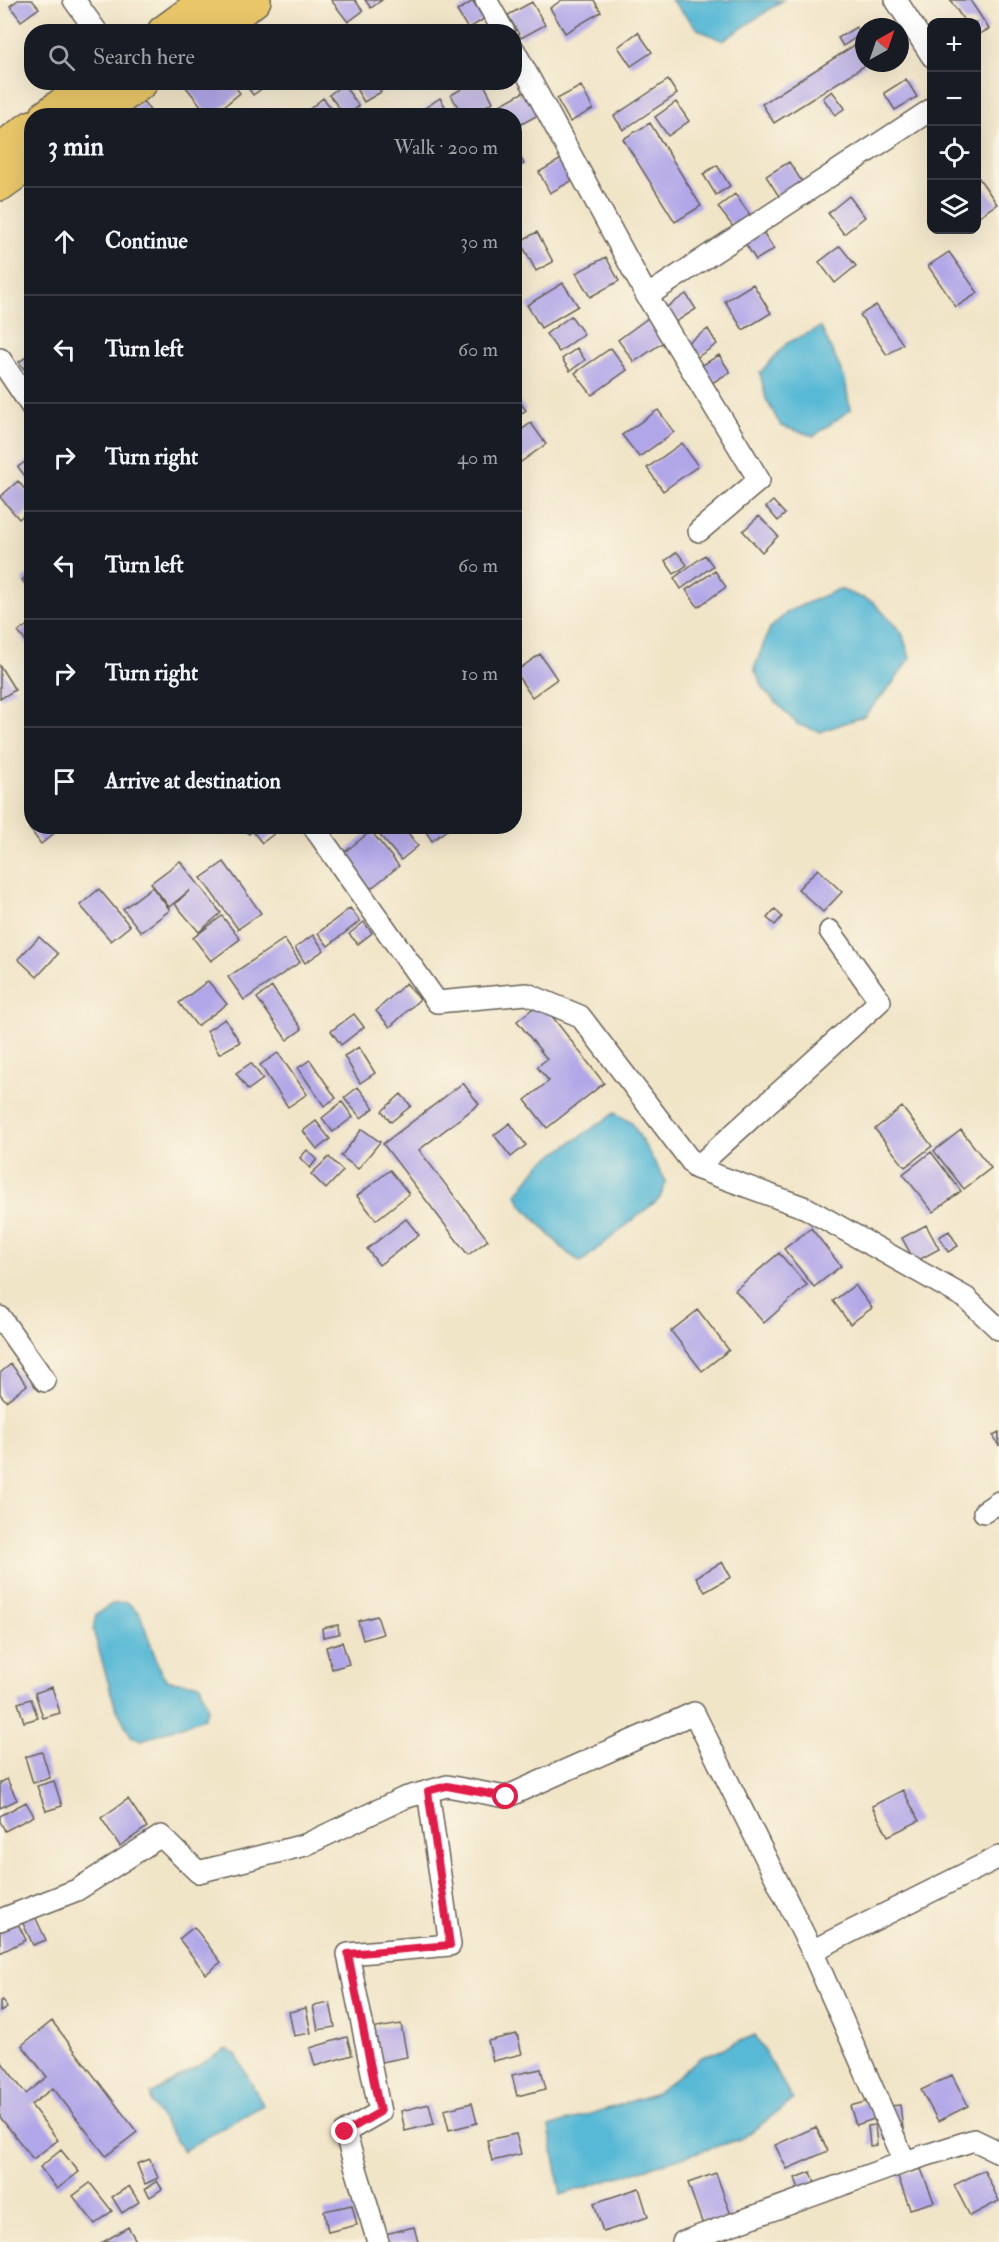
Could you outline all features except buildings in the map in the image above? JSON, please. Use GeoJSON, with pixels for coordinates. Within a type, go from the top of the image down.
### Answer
{"type":"FeatureCollection","features":[{"type":"Feature","properties":{"kind":"main road"},"geometry":{"type":"LineString","coordinates":[[175,24],[208,0]]}},
{"type":"Feature","properties":{"kind":"main road"},"geometry":{"type":"LineString","coordinates":[[222,24],[254,0]]}},
{"type":"Feature","properties":{"kind":"main road"},"geometry":{"type":"LineString","coordinates":[[58,108],[82,90]]}},
{"type":"Feature","properties":{"kind":"main road"},"geometry":{"type":"LineString","coordinates":[[106,108],[130,90]]}},
{"type":"Feature","properties":{"kind":"main road"},"geometry":{"type":"LineString","coordinates":[[0,150],[24,133]]}},
{"type":"Feature","properties":{"kind":"main road"},"geometry":{"type":"LineString","coordinates":[[0,184],[24,167]]}},
{"type":"Feature","properties":{"kind":"street"},"geometry":{"type":"LineString","coordinates":[[74,0],[91,24]]}},
{"type":"Feature","properties":{"kind":"street"},"geometry":{"type":"LineString","coordinates":[[486,0],[500,24]]}},
{"type":"Feature","properties":{"kind":"street"},"geometry":{"type":"LineString","coordinates":[[897,0],[927,48]]}},
{"type":"Feature","properties":{"kind":"street"},"geometry":{"type":"LineString","coordinates":[[522,65],[647,296],[759,480],[699,531]]}},
{"type":"Feature","properties":{"kind":"street"},"geometry":{"type":"LineString","coordinates":[[647,296],[927,112]]}},
{"type":"Feature","properties":{"kind":"street"},"geometry":{"type":"LineString","coordinates":[[0,359],[24,395]]}},
{"type":"Feature","properties":{"kind":"street"},"geometry":{"type":"LineString","coordinates":[[319,834],[436,1002],[527,994],[580,1016],[696,1168],[806,1208],[966,1298],[999,1329]]}},
{"type":"Feature","properties":{"kind":"street"},"geometry":{"type":"LineString","coordinates":[[696,1168],[880,1001],[830,931]]}},
{"type":"Feature","properties":{"kind":"street"},"geometry":{"type":"LineString","coordinates":[[0,1317],[45,1381]]}},
{"type":"Feature","properties":{"kind":"street"},"geometry":{"type":"LineString","coordinates":[[0,1920],[76,1890],[160,1836],[198,1872],[305,1845],[404,1798],[447,1786],[506,1797],[694,1713],[812,1951],[905,2162]]}},
{"type":"Feature","properties":{"kind":"street"},"geometry":{"type":"LineString","coordinates":[[378,2242],[345,2132],[380,2112],[348,1954],[450,1945],[428,1791]]}},
{"type":"Feature","properties":{"kind":"street"},"geometry":{"type":"LineString","coordinates":[[812,1951],[999,1857]]}},
{"type":"Feature","properties":{"kind":"street"},"geometry":{"type":"LineString","coordinates":[[684,2242],[905,2162],[974,2140],[999,2152]]}},
{"type":"Feature","properties":{"kind":"water"},"geometry":{"type":"Polygon","coordinates":[[[671,0],[783,0],[723,41],[699,30],[671,0]]]}},
{"type":"Feature","properties":{"kind":"water"},"geometry":{"type":"Polygon","coordinates":[[[821,327],[845,379],[850,410],[814,436],[781,426],[766,399],[760,373],[787,343],[821,327]]]}},
{"type":"Feature","properties":{"kind":"water"},"geometry":{"type":"Polygon","coordinates":[[[839,589],[873,602],[902,633],[910,658],[893,683],[864,716],[820,732],[797,724],[765,691],[754,669],[770,628],[789,611],[839,589]]]}},
{"type":"Feature","properties":{"kind":"water"},"geometry":{"type":"Polygon","coordinates":[[[615,1113],[632,1123],[666,1182],[660,1198],[581,1262],[566,1252],[521,1204],[517,1194],[540,1164],[615,1113]]]}},
{"type":"Feature","properties":{"kind":"water"},"geometry":{"type":"Polygon","coordinates":[[[127,1602],[140,1614],[161,1673],[169,1681],[200,1684],[208,1709],[204,1718],[142,1740],[131,1736],[115,1706],[93,1630],[96,1614],[112,1604],[127,1602]]]}},
{"type":"Feature","properties":{"kind":"water"},"geometry":{"type":"Polygon","coordinates":[[[755,2035],[793,2100],[743,2138],[561,2195],[549,2127],[657,2093],[700,2058],[755,2035]]]}},
{"type":"Feature","properties":{"kind":"water"},"geometry":{"type":"Polygon","coordinates":[[[226,2049],[236,2055],[263,2105],[183,2151],[151,2103],[151,2094],[226,2049]]]}},
{"type":"Feature","properties":{"kind":"route"},"geometry":{"type":"LineString","coordinates":[[345,2132],[380,2112],[348,1954],[450,1945],[428,1791],[447,1786],[506,1797]]}}]}
